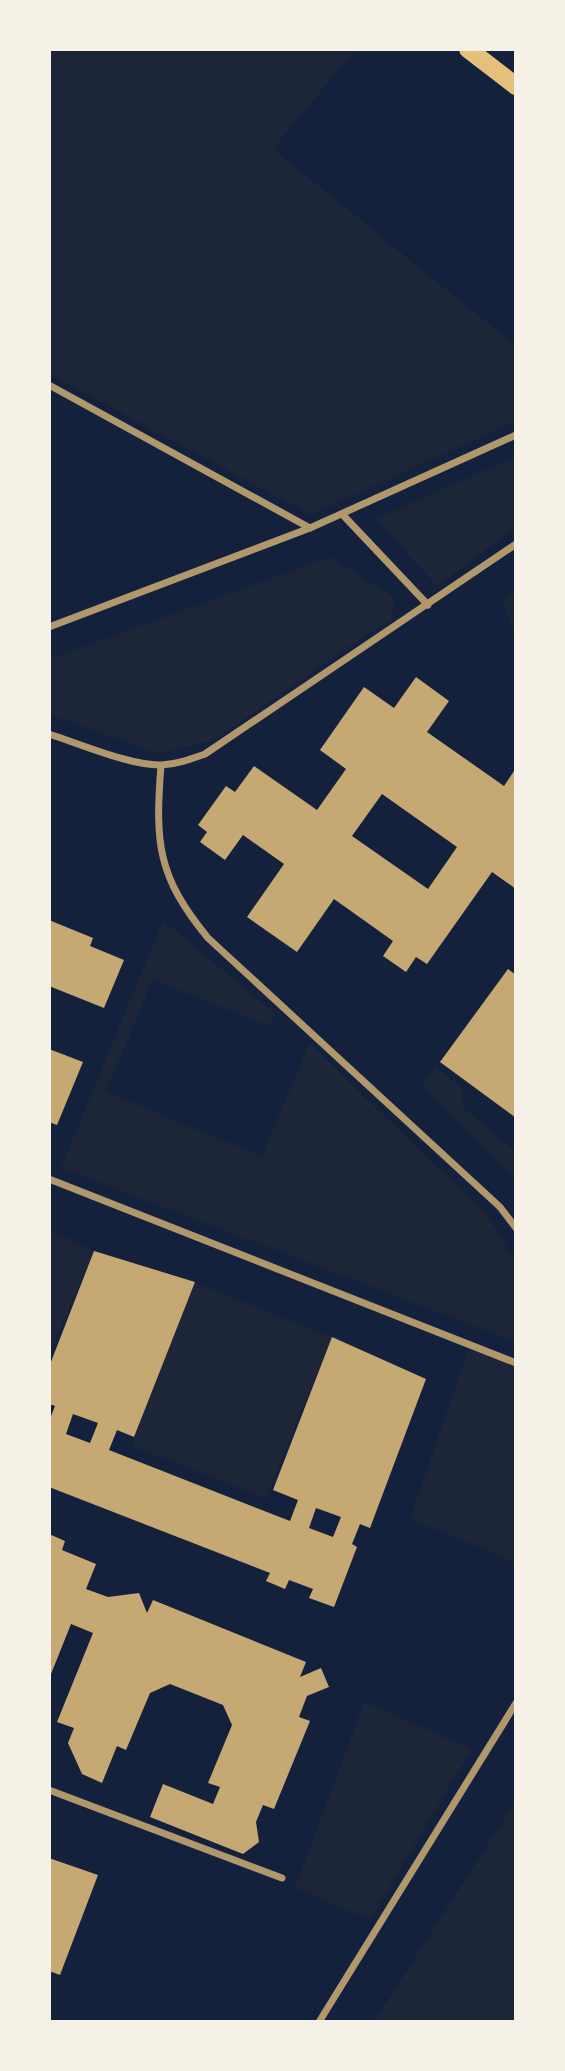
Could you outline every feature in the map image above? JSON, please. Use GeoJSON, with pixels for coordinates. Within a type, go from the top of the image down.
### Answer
{"type":"FeatureCollection","features":[{"type":"Feature","properties":{"kind":"main road"},"geometry":{"type":"LineString","coordinates":[[468,49],[516,86]]}},
{"type":"Feature","properties":{"kind":"street"},"geometry":{"type":"LineString","coordinates":[[49,385],[310,528]]}},
{"type":"Feature","properties":{"kind":"street"},"geometry":{"type":"LineString","coordinates":[[49,627],[310,528],[516,435]]}},
{"type":"Feature","properties":{"kind":"street"},"geometry":{"type":"LineString","coordinates":[[342,514],[428,605]]}},
{"type":"Feature","properties":{"kind":"street"},"geometry":{"type":"LineString","coordinates":[[49,734],[138,762],[161,765],[184,762],[205,754],[516,544]]}},
{"type":"Feature","properties":{"kind":"street"},"geometry":{"type":"LineString","coordinates":[[161,765],[157,815],[160,851],[171,883],[187,912],[208,938],[500,1207],[516,1228]]}},
{"type":"Feature","properties":{"kind":"street"},"geometry":{"type":"LineString","coordinates":[[49,1179],[516,1363]]}},
{"type":"Feature","properties":{"kind":"street"},"geometry":{"type":"LineString","coordinates":[[319,2022],[516,1703]]}},
{"type":"Feature","properties":{"kind":"street"},"geometry":{"type":"LineString","coordinates":[[49,1790],[282,1878]]}},
{"type":"Feature","properties":{"kind":"shaded area"},"geometry":{"type":"Polygon","coordinates":[[[49,49],[356,49],[273,149],[516,346],[516,421],[311,515],[49,374],[49,49]]]}},
{"type":"Feature","properties":{"kind":"shaded area"},"geometry":{"type":"Polygon","coordinates":[[[516,456],[516,527],[437,586],[376,519],[516,456]]]}},
{"type":"Feature","properties":{"kind":"shaded area"},"geometry":{"type":"Polygon","coordinates":[[[330,557],[395,598],[391,620],[214,740],[159,754],[49,714],[49,659],[330,557]]]}},
{"type":"Feature","properties":{"kind":"shaded area"},"geometry":{"type":"Polygon","coordinates":[[[516,592],[516,638],[502,601],[516,592]]]}},
{"type":"Feature","properties":{"kind":"shaded area"},"geometry":{"type":"Polygon","coordinates":[[[163,920],[275,1014],[269,1026],[153,979],[106,1092],[262,1156],[309,1043],[487,1215],[516,1262],[516,1342],[61,1168],[163,920]]]}},
{"type":"Feature","properties":{"kind":"shaded area"},"geometry":{"type":"Polygon","coordinates":[[[436,1067],[463,1089],[463,1108],[516,1151],[516,1179],[421,1087],[436,1067]]]}},
{"type":"Feature","properties":{"kind":"shaded area"},"geometry":{"type":"Polygon","coordinates":[[[49,1229],[94,1251],[49,1354],[49,1229]]]}},
{"type":"Feature","properties":{"kind":"shaded area"},"geometry":{"type":"Polygon","coordinates":[[[191,1281],[332,1337],[266,1498],[132,1446],[191,1281]]]}},
{"type":"Feature","properties":{"kind":"shaded area"},"geometry":{"type":"Polygon","coordinates":[[[470,1345],[516,1363],[516,1563],[410,1519],[470,1345]]]}},
{"type":"Feature","properties":{"kind":"shaded area"},"geometry":{"type":"Polygon","coordinates":[[[364,1702],[472,1749],[370,1920],[295,1888],[364,1702]]]}},
{"type":"Feature","properties":{"kind":"shaded area"},"geometry":{"type":"Polygon","coordinates":[[[516,1800],[516,2022],[374,2022],[516,1800]]]}},
{"type":"Feature","properties":{"kind":"building"},"geometry":{"type":"Polygon","coordinates":[[[416,677],[449,701],[427,732],[504,786],[516,768],[516,889],[492,872],[427,964],[416,957],[406,972],[383,956],[393,941],[334,899],[297,952],[247,917],[284,864],[243,835],[225,860],[200,842],[207,832],[198,825],[226,786],[235,792],[254,766],[317,810],[346,769],[320,750],[364,687],[394,708],[416,677]],[[382,794],[352,836],[428,889],[457,847],[382,794]]]}},
{"type":"Feature","properties":{"kind":"building"},"geometry":{"type":"Polygon","coordinates":[[[49,920],[93,938],[90,946],[124,960],[104,1008],[49,986],[49,920]]]}},
{"type":"Feature","properties":{"kind":"building"},"geometry":{"type":"Polygon","coordinates":[[[508,969],[516,975],[516,1118],[440,1062],[508,969]]]}},
{"type":"Feature","properties":{"kind":"building"},"geometry":{"type":"Polygon","coordinates":[[[49,1049],[83,1062],[57,1125],[49,1122],[49,1049]]]}},
{"type":"Feature","properties":{"kind":"building"},"geometry":{"type":"Polygon","coordinates":[[[94,1251],[195,1282],[134,1437],[117,1430],[109,1450],[290,1521],[298,1500],[273,1490],[332,1337],[426,1379],[370,1528],[360,1524],[352,1544],[357,1547],[334,1607],[309,1598],[313,1589],[289,1580],[285,1589],[266,1581],[270,1573],[49,1487],[49,1421],[55,1406],[49,1404],[49,1367],[94,1251]],[[73,1414],[66,1434],[90,1443],[98,1423],[73,1414]],[[316,1508],[309,1528],[333,1537],[341,1517],[316,1508]]]}},
{"type":"Feature","properties":{"kind":"building"},"geometry":{"type":"Polygon","coordinates":[[[49,1534],[65,1541],[62,1550],[96,1564],[86,1589],[108,1597],[139,1593],[147,1613],[153,1600],[306,1662],[300,1677],[321,1668],[329,1687],[307,1696],[299,1717],[310,1721],[274,1809],[263,1805],[256,1822],[259,1842],[243,1854],[150,1817],[163,1784],[213,1804],[220,1787],[208,1783],[232,1725],[223,1705],[170,1684],[150,1693],[126,1750],[117,1746],[102,1783],[82,1774],[68,1743],[74,1728],[57,1722],[93,1633],[71,1624],[49,1679],[49,1534]]]}},
{"type":"Feature","properties":{"kind":"building"},"geometry":{"type":"Polygon","coordinates":[[[49,1858],[98,1875],[60,1975],[49,1971],[49,1858]]]}}]}
